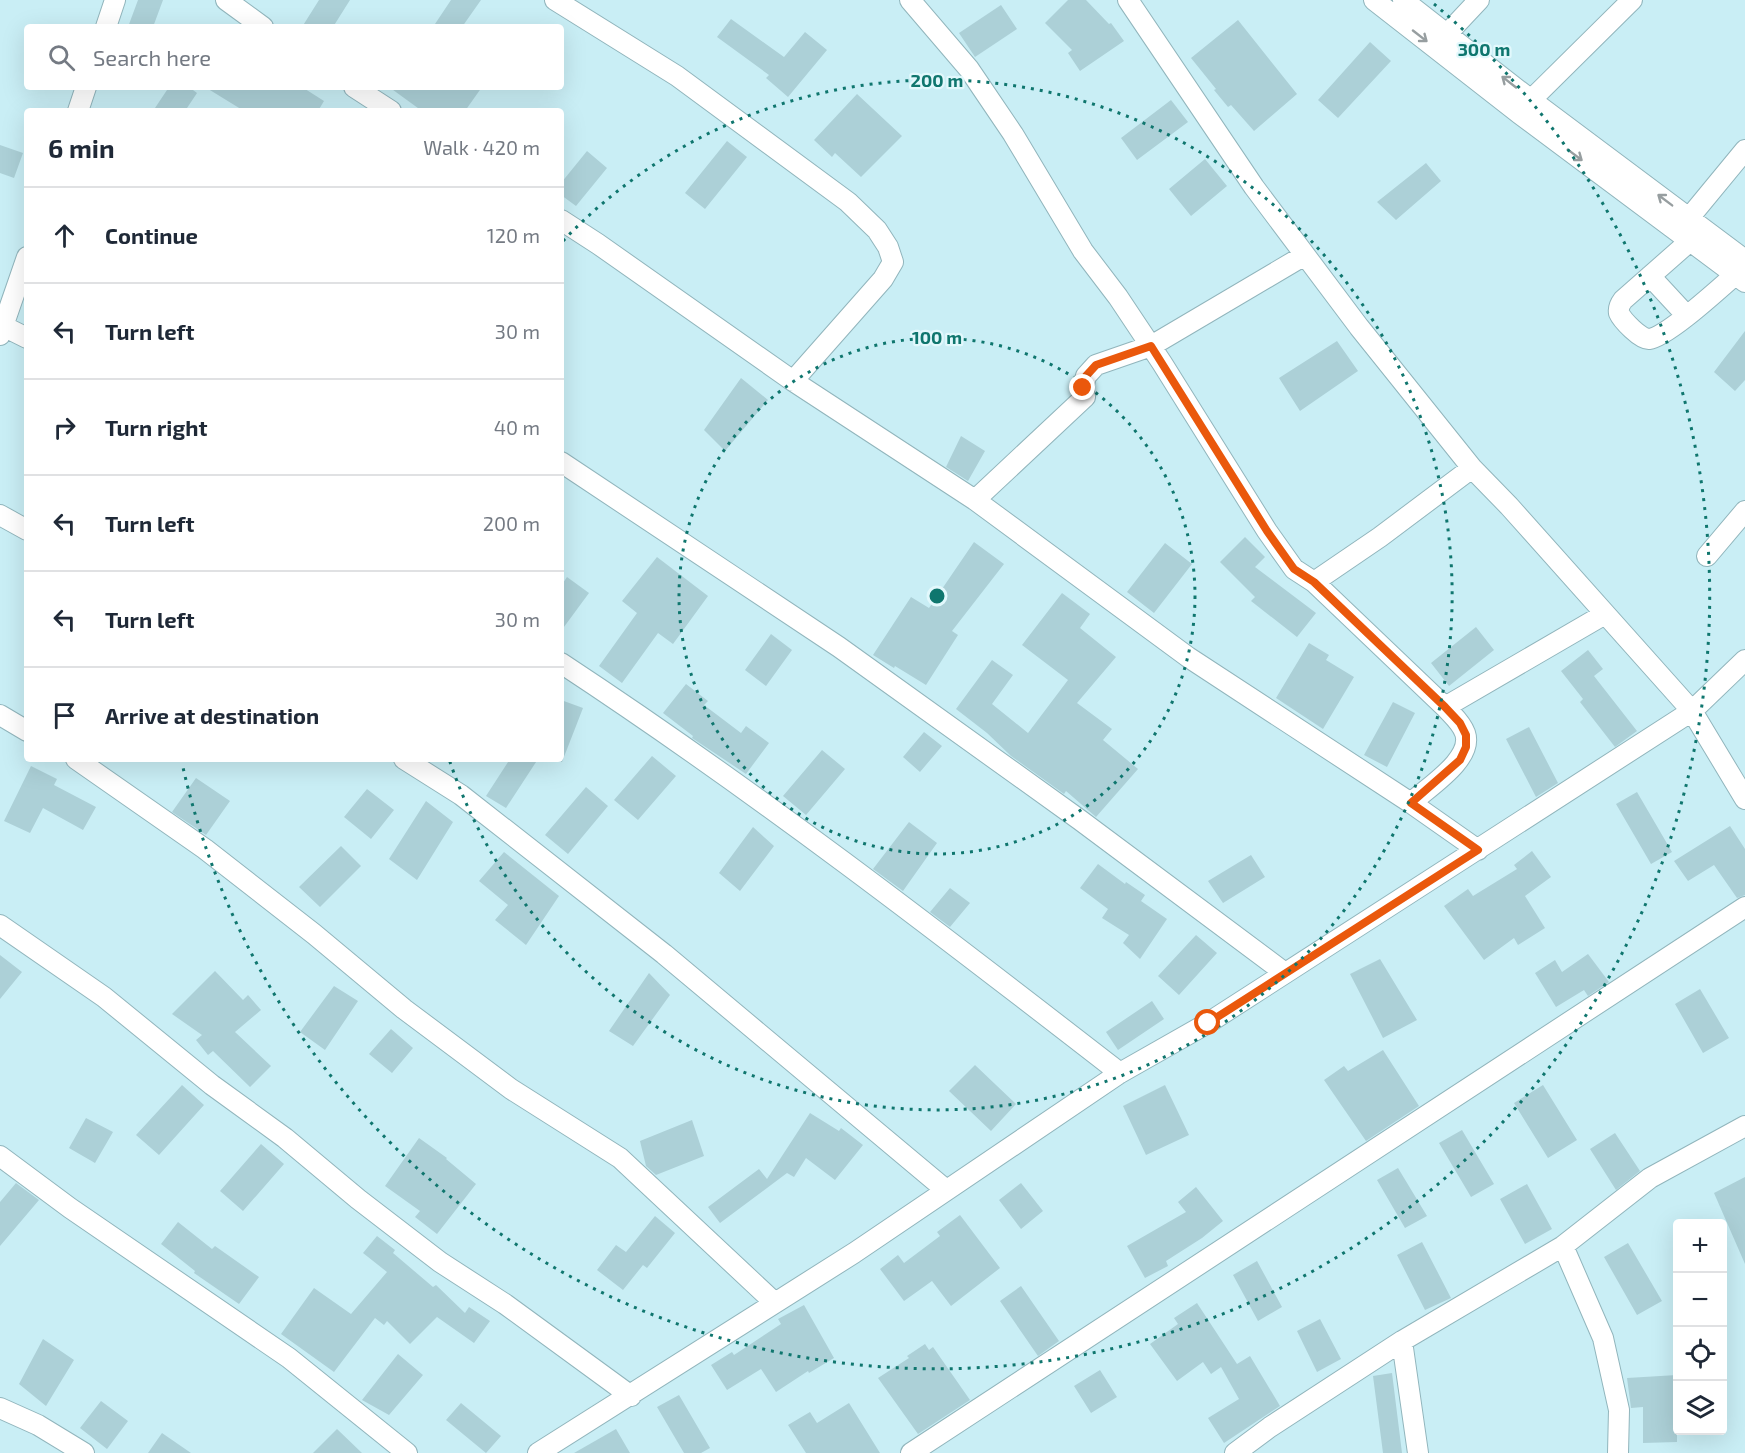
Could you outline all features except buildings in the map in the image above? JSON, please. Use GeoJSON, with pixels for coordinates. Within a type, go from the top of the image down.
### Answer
{"type":"FeatureCollection","features":[{"type":"Feature","properties":{"kind":"street"},"geometry":{"type":"LineString","coordinates":[[107,24],[115,0]]}},
{"type":"Feature","properties":{"kind":"street"},"geometry":{"type":"LineString","coordinates":[[226,0],[259,24]]}},
{"type":"Feature","properties":{"kind":"street"},"geometry":{"type":"LineString","coordinates":[[555,0],[677,76],[838,195],[877,230],[888,247],[893,262],[883,279],[793,381]]}},
{"type":"Feature","properties":{"kind":"street"},"geometry":{"type":"LineString","coordinates":[[910,0],[969,69],[1013,134],[1083,251],[1151,346],[1267,531],[1294,569],[1314,582],[1460,723],[1466,735],[1466,747],[1460,760],[1411,803]]}},
{"type":"Feature","properties":{"kind":"street"},"geometry":{"type":"LineString","coordinates":[[1128,0],[1254,187],[1305,255],[1472,468],[1509,506],[1692,711],[1745,800]]}},
{"type":"Feature","properties":{"kind":"street"},"geometry":{"type":"LineString","coordinates":[[1374,0],[1520,114],[1690,241],[1742,272]]}},
{"type":"Feature","properties":{"kind":"street"},"geometry":{"type":"LineString","coordinates":[[1403,0],[1689,218],[1742,272]]}},
{"type":"Feature","properties":{"kind":"street"},"geometry":{"type":"LineString","coordinates":[[1447,34],[1479,0]]}},
{"type":"Feature","properties":{"kind":"street"},"geometry":{"type":"LineString","coordinates":[[1531,99],[1632,0]]}},
{"type":"Feature","properties":{"kind":"street"},"geometry":{"type":"LineString","coordinates":[[359,90],[386,108]]}},
{"type":"Feature","properties":{"kind":"street"},"geometry":{"type":"LineString","coordinates":[[1689,218],[1745,150]]}},
{"type":"Feature","properties":{"kind":"street"},"geometry":{"type":"LineString","coordinates":[[564,222],[793,381],[975,500],[1188,657],[1411,803],[1478,850]]}},
{"type":"Feature","properties":{"kind":"street"},"geometry":{"type":"LineString","coordinates":[[1690,241],[1618,306],[1619,314],[1641,338],[1650,339],[1657,336],[1687,316],[1742,272]]}},
{"type":"Feature","properties":{"kind":"street"},"geometry":{"type":"LineString","coordinates":[[975,500],[1085,397],[1083,388],[1086,376],[1096,365],[1151,346],[1305,255]]}},
{"type":"Feature","properties":{"kind":"street"},"geometry":{"type":"LineString","coordinates":[[24,266],[2,331],[24,337]]}},
{"type":"Feature","properties":{"kind":"street"},"geometry":{"type":"LineString","coordinates":[[1650,276],[1687,316]]}},
{"type":"Feature","properties":{"kind":"street"},"geometry":{"type":"LineString","coordinates":[[564,464],[839,647],[1080,820],[1285,973]]}},
{"type":"Feature","properties":{"kind":"street"},"geometry":{"type":"LineString","coordinates":[[1314,582],[1380,537],[1472,468]]}},
{"type":"Feature","properties":{"kind":"street"},"geometry":{"type":"LineString","coordinates":[[1707,556],[1745,511]]}},
{"type":"Feature","properties":{"kind":"street"},"geometry":{"type":"LineString","coordinates":[[0,515],[24,528]]}},
{"type":"Feature","properties":{"kind":"street"},"geometry":{"type":"LineString","coordinates":[[1445,707],[1605,614]]}},
{"type":"Feature","properties":{"kind":"street"},"geometry":{"type":"LineString","coordinates":[[538,1453],[854,1253],[1119,1073],[1208,1023],[1692,711],[1745,660]]}},
{"type":"Feature","properties":{"kind":"street"},"geometry":{"type":"LineString","coordinates":[[564,665],[778,813],[885,892],[1119,1073]]}},
{"type":"Feature","properties":{"kind":"street"},"geometry":{"type":"LineString","coordinates":[[0,715],[24,728]]}},
{"type":"Feature","properties":{"kind":"street"},"geometry":{"type":"LineString","coordinates":[[80,762],[205,849],[314,934],[404,1009],[511,1089],[620,1158],[775,1303]]}},
{"type":"Feature","properties":{"kind":"street"},"geometry":{"type":"LineString","coordinates":[[409,762],[461,795],[664,954],[946,1190]]}},
{"type":"Feature","properties":{"kind":"street"},"geometry":{"type":"LineString","coordinates":[[911,1453],[1745,907]]}},
{"type":"Feature","properties":{"kind":"street"},"geometry":{"type":"LineString","coordinates":[[0,925],[104,997],[212,1085],[285,1138],[358,1199],[440,1262],[505,1304],[631,1396]]}},
{"type":"Feature","properties":{"kind":"street"},"geometry":{"type":"LineString","coordinates":[[1234,1453],[1402,1341],[1563,1246],[1650,1178],[1745,1126]]}},
{"type":"Feature","properties":{"kind":"street"},"geometry":{"type":"LineString","coordinates":[[0,1156],[80,1215],[289,1358],[408,1453]]}},
{"type":"Feature","properties":{"kind":"street"},"geometry":{"type":"LineString","coordinates":[[1563,1246],[1603,1338],[1619,1410],[1618,1453]]}},
{"type":"Feature","properties":{"kind":"street"},"geometry":{"type":"LineString","coordinates":[[1402,1341],[1418,1453]]}},
{"type":"Feature","properties":{"kind":"street"},"geometry":{"type":"LineString","coordinates":[[0,1408],[39,1425],[84,1453]]}},
{"type":"Feature","properties":{"kind":"route"},"geometry":{"type":"LineString","coordinates":[[1083,388],[1086,376],[1096,365],[1151,346],[1267,531],[1294,569],[1314,582],[1436,698],[1460,723],[1466,735],[1466,747],[1460,760],[1411,803],[1478,850],[1208,1023]]}}]}
